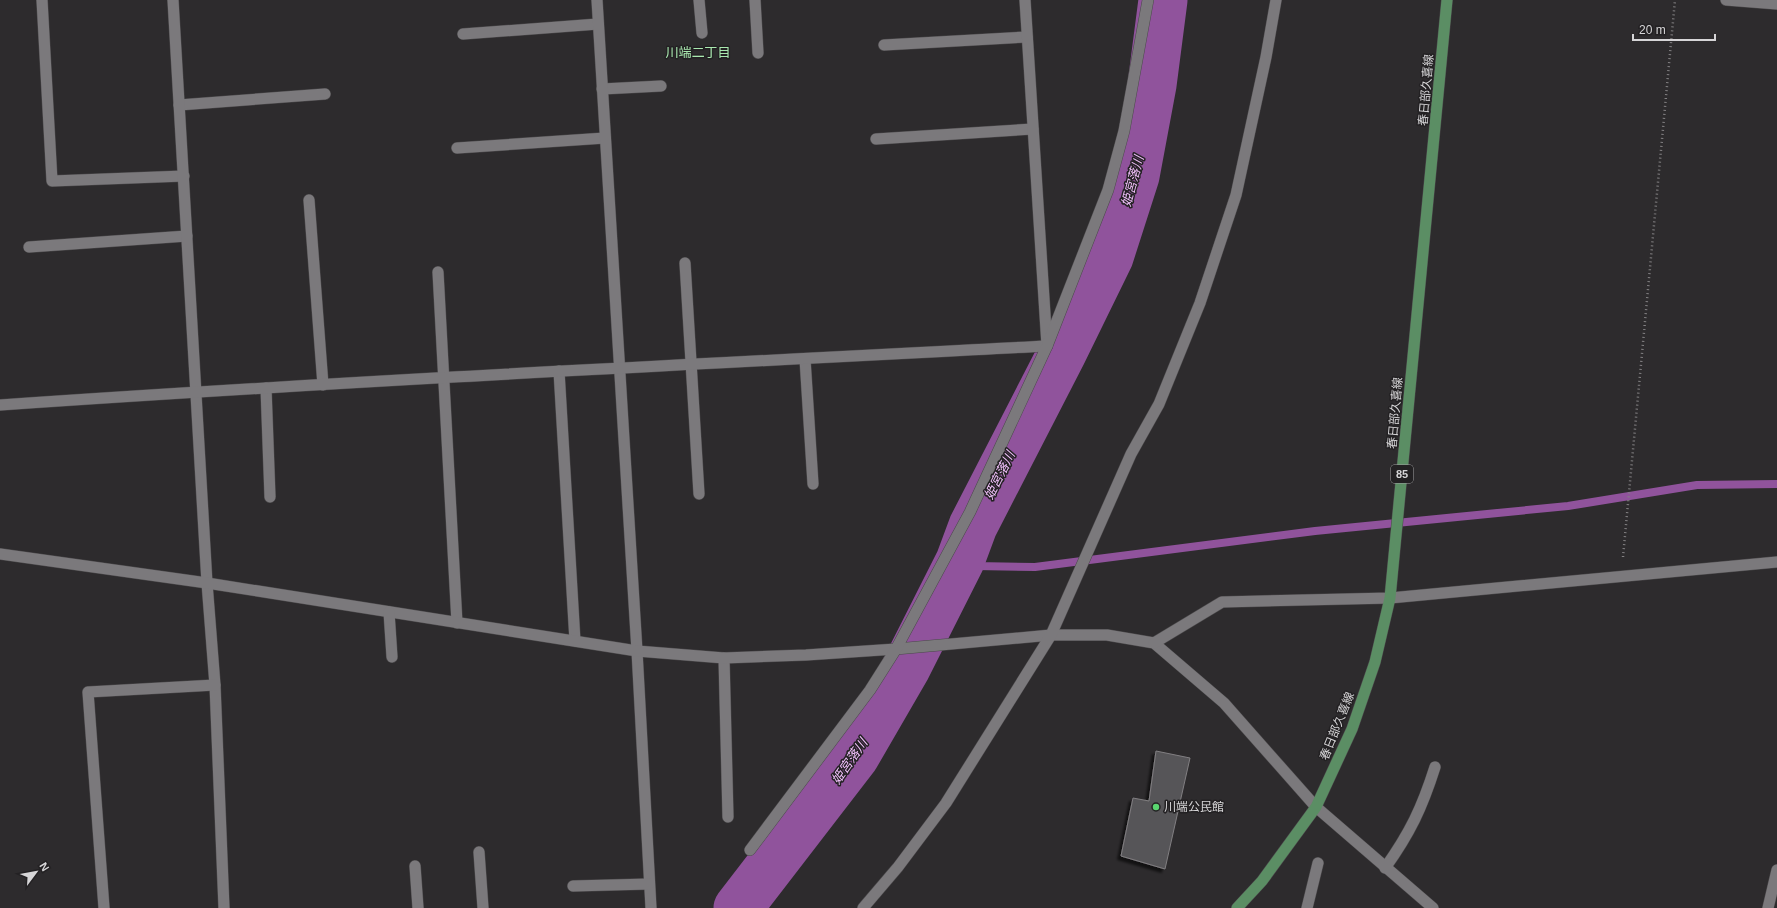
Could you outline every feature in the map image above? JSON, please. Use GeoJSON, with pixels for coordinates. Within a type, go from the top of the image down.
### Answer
{"type":"FeatureCollection","features":[{"type":"Feature","properties":{"kind":"main road","name":"春日部久喜線"},"geometry":{"type":"LineString","coordinates":[[1237,908],[1262,882],[1316,807],[1352,729],[1375,662],[1390,598],[1447,0]]}},
{"type":"Feature","properties":{"kind":"street"},"geometry":{"type":"LineString","coordinates":[[42,0],[52,181],[184,176]]}},
{"type":"Feature","properties":{"kind":"street"},"geometry":{"type":"LineString","coordinates":[[173,0],[207,583],[215,685],[224,908]]}},
{"type":"Feature","properties":{"kind":"street"},"geometry":{"type":"LineString","coordinates":[[597,0],[637,651],[651,908]]}},
{"type":"Feature","properties":{"kind":"street"},"geometry":{"type":"LineString","coordinates":[[699,0],[702,33]]}},
{"type":"Feature","properties":{"kind":"street"},"geometry":{"type":"LineString","coordinates":[[755,0],[758,53]]}},
{"type":"Feature","properties":{"kind":"street"},"geometry":{"type":"LineString","coordinates":[[1025,0],[1047,346]]}},
{"type":"Feature","properties":{"kind":"street"},"geometry":{"type":"LineString","coordinates":[[750,850],[870,690],[896,649],[970,512],[1047,346],[1108,190],[1124,131],[1148,0]]}},
{"type":"Feature","properties":{"kind":"street"},"geometry":{"type":"LineString","coordinates":[[863,908],[898,867],[946,803],[1051,635],[1131,454],[1159,404],[1200,304],[1236,195],[1266,57],[1276,0]]}},
{"type":"Feature","properties":{"kind":"street"},"geometry":{"type":"LineString","coordinates":[[1726,0],[1777,4]]}},
{"type":"Feature","properties":{"kind":"street"},"geometry":{"type":"LineString","coordinates":[[463,34],[598,24]]}},
{"type":"Feature","properties":{"kind":"street"},"geometry":{"type":"LineString","coordinates":[[884,45],[1027,37]]}},
{"type":"Feature","properties":{"kind":"street"},"geometry":{"type":"LineString","coordinates":[[602,89],[661,86]]}},
{"type":"Feature","properties":{"kind":"street"},"geometry":{"type":"LineString","coordinates":[[179,105],[325,94]]}},
{"type":"Feature","properties":{"kind":"street"},"geometry":{"type":"LineString","coordinates":[[876,139],[1033,129]]}},
{"type":"Feature","properties":{"kind":"street"},"geometry":{"type":"LineString","coordinates":[[457,148],[605,138]]}},
{"type":"Feature","properties":{"kind":"street"},"geometry":{"type":"LineString","coordinates":[[310,200],[323,385]]}},
{"type":"Feature","properties":{"kind":"street"},"geometry":{"type":"LineString","coordinates":[[29,247],[187,236]]}},
{"type":"Feature","properties":{"kind":"street"},"geometry":{"type":"LineString","coordinates":[[685,263],[699,494]]}},
{"type":"Feature","properties":{"kind":"street"},"geometry":{"type":"LineString","coordinates":[[438,272],[457,623]]}},
{"type":"Feature","properties":{"kind":"street"},"geometry":{"type":"LineString","coordinates":[[0,405],[559,371],[1047,346]]}},
{"type":"Feature","properties":{"kind":"street"},"geometry":{"type":"LineString","coordinates":[[805,359],[813,484]]}},
{"type":"Feature","properties":{"kind":"street"},"geometry":{"type":"LineString","coordinates":[[559,371],[575,641]]}},
{"type":"Feature","properties":{"kind":"street"},"geometry":{"type":"LineString","coordinates":[[266,388],[270,497]]}},
{"type":"Feature","properties":{"kind":"street"},"geometry":{"type":"LineString","coordinates":[[0,554],[207,583],[637,651],[724,658],[806,655],[896,649],[1051,635],[1108,635],[1154,643],[1224,703],[1316,807],[1433,908]]}},
{"type":"Feature","properties":{"kind":"street"},"geometry":{"type":"LineString","coordinates":[[1154,643],[1222,602],[1390,598],[1777,562]]}},
{"type":"Feature","properties":{"kind":"street"},"geometry":{"type":"LineString","coordinates":[[389,612],[392,657]]}},
{"type":"Feature","properties":{"kind":"street"},"geometry":{"type":"LineString","coordinates":[[724,658],[728,817]]}},
{"type":"Feature","properties":{"kind":"street"},"geometry":{"type":"LineString","coordinates":[[104,908],[88,692],[215,685]]}},
{"type":"Feature","properties":{"kind":"street"},"geometry":{"type":"LineString","coordinates":[[1385,868],[1403,843],[1418,816],[1435,767]]}},
{"type":"Feature","properties":{"kind":"street"},"geometry":{"type":"LineString","coordinates":[[479,852],[483,908]]}},
{"type":"Feature","properties":{"kind":"street"},"geometry":{"type":"LineString","coordinates":[[1307,908],[1318,863]]}},
{"type":"Feature","properties":{"kind":"street"},"geometry":{"type":"LineString","coordinates":[[414,866],[418,908]]}},
{"type":"Feature","properties":{"kind":"street"},"geometry":{"type":"LineString","coordinates":[[1768,908],[1777,870]]}},
{"type":"Feature","properties":{"kind":"street"},"geometry":{"type":"LineString","coordinates":[[573,886],[649,884]]}},
{"type":"Feature","properties":{"kind":"path"},"geometry":{"type":"LineString","coordinates":[[1622,577],[1675,0]]}},
{"type":"Feature","properties":{"kind":"building","name":"川端公民館"},"geometry":{"type":"Polygon","coordinates":[[[1156,751],[1190,758],[1165,869],[1121,856],[1133,798],[1149,801],[1156,751]]]}},
{"type":"Feature","properties":{"kind":"waterway","name":"姫宮落川"},"geometry":{"type":"LineString","coordinates":[[738,908],[855,756],[906,668],[960,561],[973,526],[1062,353],[1109,257],[1135,176],[1152,85],[1163,0]]}},
{"type":"Feature","properties":{"kind":"waterway"},"geometry":{"type":"LineString","coordinates":[[960,561],[975,566],[1035,567],[1315,531],[1568,506],[1697,485],[1777,484]]}},
{"type":"Feature","properties":{"kind":"place","name":"川端公民館"},"geometry":{"type":"Point","coordinates":[1156,807]}},
{"type":"Feature","properties":{"kind":"district","name":"川端二丁目"},"geometry":{"type":"Point","coordinates":[698,52]}}]}
